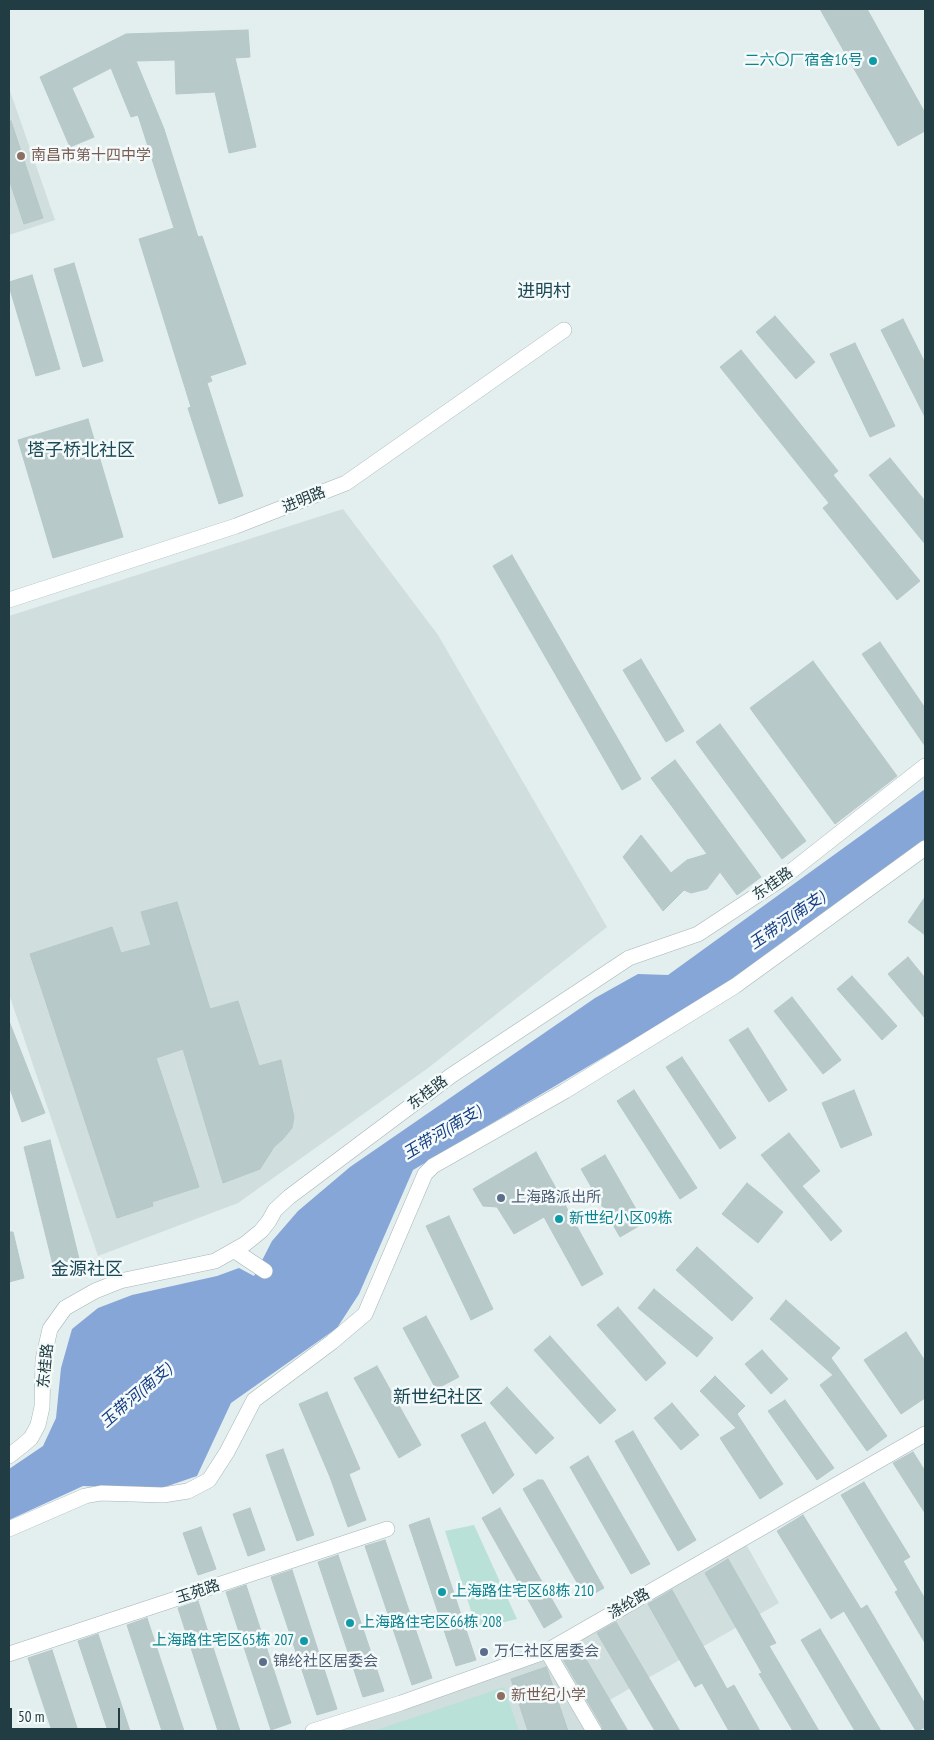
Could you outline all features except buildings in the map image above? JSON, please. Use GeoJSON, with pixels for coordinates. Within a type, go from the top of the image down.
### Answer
{"type":"FeatureCollection","features":[{"type":"Feature","properties":{"kind":"street","name":"进明路"},"geometry":{"type":"LineString","coordinates":[[9,600],[236,526],[346,483],[564,330]]}},
{"type":"Feature","properties":{"kind":"street","name":"东桂路"},"geometry":{"type":"LineString","coordinates":[[9,1456],[27,1442],[38,1425],[42,1407],[43,1360],[50,1329],[66,1308],[95,1291],[120,1281],[215,1261],[235,1251],[254,1238],[269,1222],[275,1210],[289,1197],[452,1075],[629,958],[698,934],[772,886],[925,766]]}},
{"type":"Feature","properties":{"kind":"street"},"geometry":{"type":"LineString","coordinates":[[9,1529],[85,1496],[101,1493],[163,1495],[188,1491],[209,1480],[227,1452],[254,1400],[332,1342],[365,1314],[425,1174],[433,1166],[565,1091],[735,986],[925,848]]}},
{"type":"Feature","properties":{"kind":"street"},"geometry":{"type":"LineString","coordinates":[[235,1251],[265,1271]]}},
{"type":"Feature","properties":{"kind":"street"},"geometry":{"type":"LineString","coordinates":[[336,1318],[349,1327]]}},
{"type":"Feature","properties":{"kind":"street","name":"涤纶路"},"geometry":{"type":"LineString","coordinates":[[313,1731],[401,1703],[547,1651],[925,1434]]}},
{"type":"Feature","properties":{"kind":"street","name":"玉苑路"},"geometry":{"type":"LineString","coordinates":[[9,1654],[387,1529]]}},
{"type":"Feature","properties":{"kind":"street"},"geometry":{"type":"LineString","coordinates":[[547,1651],[594,1731]]}},
{"type":"Feature","properties":{"kind":"shaded area","name":"南昌市第十四中学"},"geometry":{"type":"Polygon","coordinates":[[[9,92],[55,220],[9,235],[9,92]]]}},
{"type":"Feature","properties":{"kind":"shaded area"},"geometry":{"type":"Polygon","coordinates":[[[343,509],[438,635],[607,927],[428,1068],[238,1203],[98,1256],[9,994],[9,616],[343,509]]]}},
{"type":"Feature","properties":{"kind":"shaded area"},"geometry":{"type":"Polygon","coordinates":[[[746,1544],[779,1603],[608,1701],[625,1731],[589,1731],[547,1657],[746,1544]]]}},
{"type":"Feature","properties":{"kind":"shaded area","name":"新世纪小学"},"geometry":{"type":"Polygon","coordinates":[[[545,1660],[585,1731],[331,1731],[545,1660]]]}},
{"type":"Feature","properties":{"kind":"green space"},"geometry":{"type":"Polygon","coordinates":[[[474,1525],[517,1619],[477,1629],[445,1531],[474,1525]]]}},
{"type":"Feature","properties":{"kind":"green space"},"geometry":{"type":"Polygon","coordinates":[[[504,1687],[519,1731],[373,1731],[504,1687]]]}},
{"type":"Feature","properties":{"kind":"water","name":"玉带河(南支)"},"geometry":{"type":"Polygon","coordinates":[[[925,789],[925,842],[768,960],[413,1170],[359,1294],[337,1328],[231,1403],[197,1476],[159,1489],[83,1486],[9,1520],[9,1469],[43,1446],[56,1418],[61,1368],[72,1329],[98,1308],[132,1295],[217,1276],[239,1268],[254,1276],[272,1241],[298,1211],[350,1167],[595,998],[638,974],[668,975],[925,789]]]}},
{"type":"Feature","properties":{"kind":"place","name":"二六〇厂宿舍16号"},"geometry":{"type":"Point","coordinates":[873,61]}},
{"type":"Feature","properties":{"kind":"place","name":"南昌市第十四中学"},"geometry":{"type":"Point","coordinates":[21,156]}},
{"type":"Feature","properties":{"kind":"place","name":"上海路派出所"},"geometry":{"type":"Point","coordinates":[501,1198]}},
{"type":"Feature","properties":{"kind":"place","name":"新世纪小区09栋"},"geometry":{"type":"Point","coordinates":[559,1219]}},
{"type":"Feature","properties":{"kind":"place","name":"上海路住宅区68栋 210"},"geometry":{"type":"Point","coordinates":[442,1592]}},
{"type":"Feature","properties":{"kind":"place","name":"上海路住宅区66栋 208"},"geometry":{"type":"Point","coordinates":[350,1623]}},
{"type":"Feature","properties":{"kind":"place","name":"上海路住宅区65栋 207"},"geometry":{"type":"Point","coordinates":[304,1641]}},
{"type":"Feature","properties":{"kind":"place","name":"万仁社区居委会"},"geometry":{"type":"Point","coordinates":[484,1652]}},
{"type":"Feature","properties":{"kind":"place","name":"锦纶社区居委会"},"geometry":{"type":"Point","coordinates":[263,1662]}},
{"type":"Feature","properties":{"kind":"place","name":"新世纪小学"},"geometry":{"type":"Point","coordinates":[501,1696]}},
{"type":"Feature","properties":{"kind":"district","name":"进明村"},"geometry":{"type":"Point","coordinates":[544,292]}},
{"type":"Feature","properties":{"kind":"district","name":"塔子桥北社区"},"geometry":{"type":"Point","coordinates":[81,451]}},
{"type":"Feature","properties":{"kind":"district","name":"金源社区"},"geometry":{"type":"Point","coordinates":[87,1270]}},
{"type":"Feature","properties":{"kind":"district","name":"新世纪社区"},"geometry":{"type":"Point","coordinates":[438,1398]}}]}
